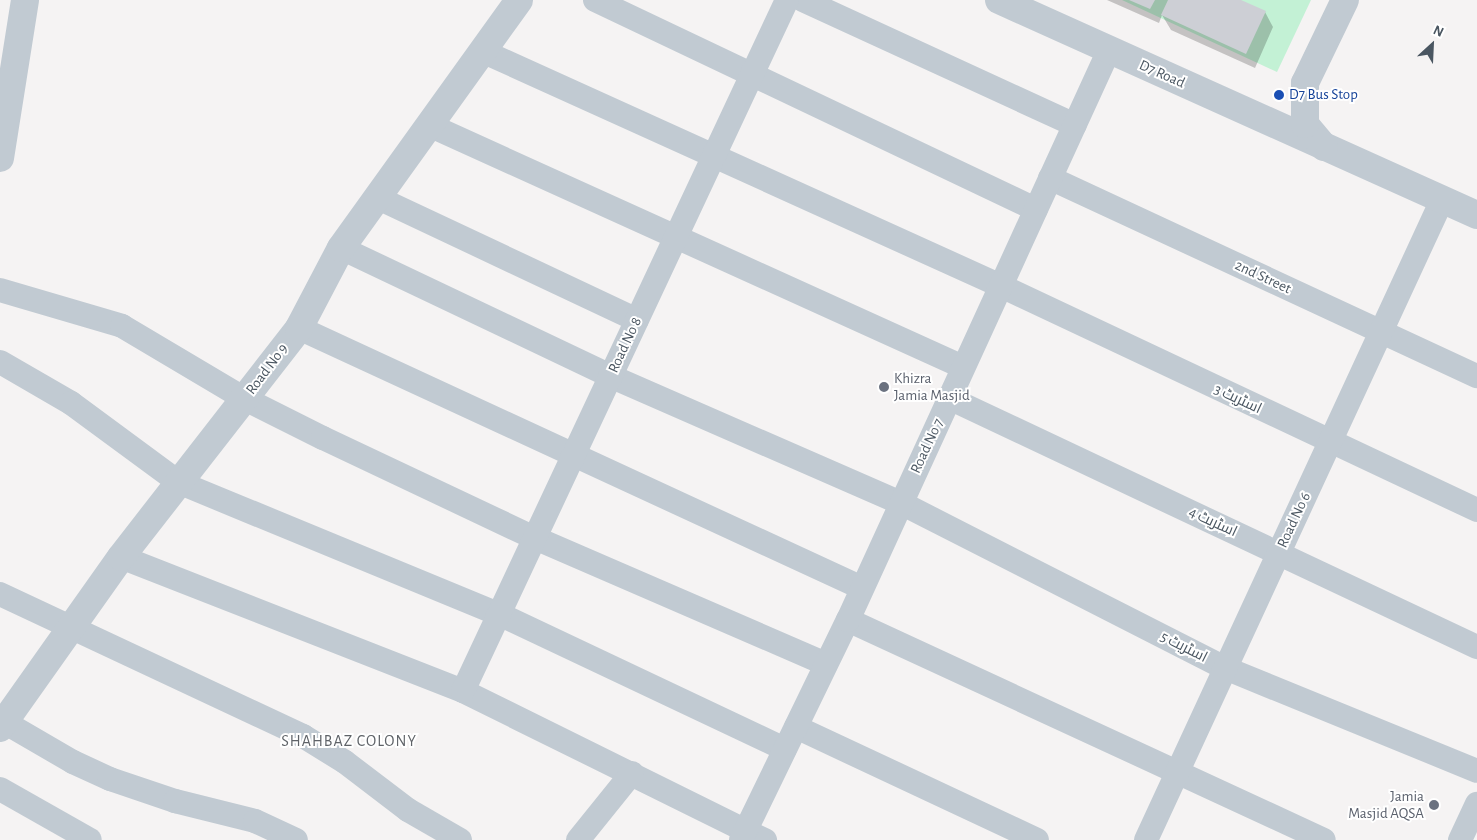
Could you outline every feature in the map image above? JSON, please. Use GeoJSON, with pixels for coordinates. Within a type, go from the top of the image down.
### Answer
{"type":"FeatureCollection","features":[{"type":"Feature","properties":{"kind":"street"},"geometry":{"type":"LineString","coordinates":[[0,158],[8,58],[25,0]]}},
{"type":"Feature","properties":{"kind":"street","name":"Road No 9"},"geometry":{"type":"LineString","coordinates":[[2,725],[121,557],[299,328],[342,248],[519,0]]}},
{"type":"Feature","properties":{"kind":"street"},"geometry":{"type":"LineString","coordinates":[[595,0],[751,76],[1036,209]]}},
{"type":"Feature","properties":{"kind":"street","name":"Road No 8"},"geometry":{"type":"LineString","coordinates":[[463,691],[787,0]]}},
{"type":"Feature","properties":{"kind":"street"},"geometry":{"type":"LineString","coordinates":[[803,0],[1075,125]]}},
{"type":"Feature","properties":{"kind":"street","name":"D7 Road"},"geometry":{"type":"LineString","coordinates":[[999,0],[1324,148],[1477,215]]}},
{"type":"Feature","properties":{"kind":"street","name":"D7 Road"},"geometry":{"type":"LineString","coordinates":[[1324,148],[1305,124],[1305,83],[1345,0]]}},
{"type":"Feature","properties":{"kind":"street","name":"Road No 7"},"geometry":{"type":"LineString","coordinates":[[751,836],[785,748],[848,620],[1109,50]]}},
{"type":"Feature","properties":{"kind":"street","name":"اسٹریٹ 3"},"geometry":{"type":"LineString","coordinates":[[482,51],[1001,286],[1330,443],[1477,510]]}},
{"type":"Feature","properties":{"kind":"street"},"geometry":{"type":"LineString","coordinates":[[429,125],[963,367]]}},
{"type":"Feature","properties":{"kind":"street","name":"2nd Street"},"geometry":{"type":"LineString","coordinates":[[1050,178],[1477,376]]}},
{"type":"Feature","properties":{"kind":"street"},"geometry":{"type":"LineString","coordinates":[[378,198],[637,320]]}},
{"type":"Feature","properties":{"kind":"street","name":"Road No 6"},"geometry":{"type":"LineString","coordinates":[[1146,840],[1442,200]]}},
{"type":"Feature","properties":{"kind":"street","name":"اسٹریٹ 5"},"geometry":{"type":"LineString","coordinates":[[342,248],[610,376],[901,503],[1225,668],[1477,771]]}},
{"type":"Feature","properties":{"kind":"street"},"geometry":{"type":"LineString","coordinates":[[0,290],[122,326],[245,399],[535,538],[826,664]]}},
{"type":"Feature","properties":{"kind":"street"},"geometry":{"type":"LineString","coordinates":[[299,328],[862,588]]}},
{"type":"Feature","properties":{"kind":"street"},"geometry":{"type":"LineString","coordinates":[[0,362],[71,403],[178,482],[499,614],[785,748]]}},
{"type":"Feature","properties":{"kind":"street","name":"اسٹریٹ 4"},"geometry":{"type":"LineString","coordinates":[[949,398],[1477,647]]}},
{"type":"Feature","properties":{"kind":"street"},"geometry":{"type":"LineString","coordinates":[[121,557],[463,691],[632,773],[751,836]]}},
{"type":"Feature","properties":{"kind":"street"},"geometry":{"type":"LineString","coordinates":[[0,594],[70,629],[303,736],[345,762],[408,810],[460,840]]}},
{"type":"Feature","properties":{"kind":"street"},"geometry":{"type":"LineString","coordinates":[[848,620],[1324,840]]}},
{"type":"Feature","properties":{"kind":"street"},"geometry":{"type":"LineString","coordinates":[[2,725],[110,779],[175,801],[255,822],[296,840]]}},
{"type":"Feature","properties":{"kind":"street"},"geometry":{"type":"LineString","coordinates":[[796,727],[1037,840]]}},
{"type":"Feature","properties":{"kind":"street"},"geometry":{"type":"LineString","coordinates":[[578,840],[632,773]]}},
{"type":"Feature","properties":{"kind":"street"},"geometry":{"type":"LineString","coordinates":[[0,789],[90,840]]}},
{"type":"Feature","properties":{"kind":"street"},"geometry":{"type":"LineString","coordinates":[[1460,840],[1477,804]]}},
{"type":"Feature","properties":{"kind":"green space"},"geometry":{"type":"Polygon","coordinates":[[[1122,0],[1311,0],[1277,72],[1122,0]]]}},
{"type":"Feature","properties":{"kind":"building"},"geometry":{"type":"Polygon","coordinates":[[[1129,0],[1155,0],[1150,9],[1129,0]]]}},
{"type":"Feature","properties":{"kind":"building"},"geometry":{"type":"Polygon","coordinates":[[[1168,0],[1241,0],[1266,11],[1246,54],[1161,15],[1168,0]]]}},
{"type":"Feature","properties":{"kind":"place","name":"D7 Bus Stop"},"geometry":{"type":"Point","coordinates":[1279,95]}},
{"type":"Feature","properties":{"kind":"place","name":"Khizra Jamia Masjid"},"geometry":{"type":"Point","coordinates":[884,387]}},
{"type":"Feature","properties":{"kind":"place","name":"Jamia Masjid AQSA"},"geometry":{"type":"Point","coordinates":[1434,805]}},
{"type":"Feature","properties":{"kind":"district","name":"SHAHBAZ COLONY"},"geometry":{"type":"Point","coordinates":[349,741]}}]}
